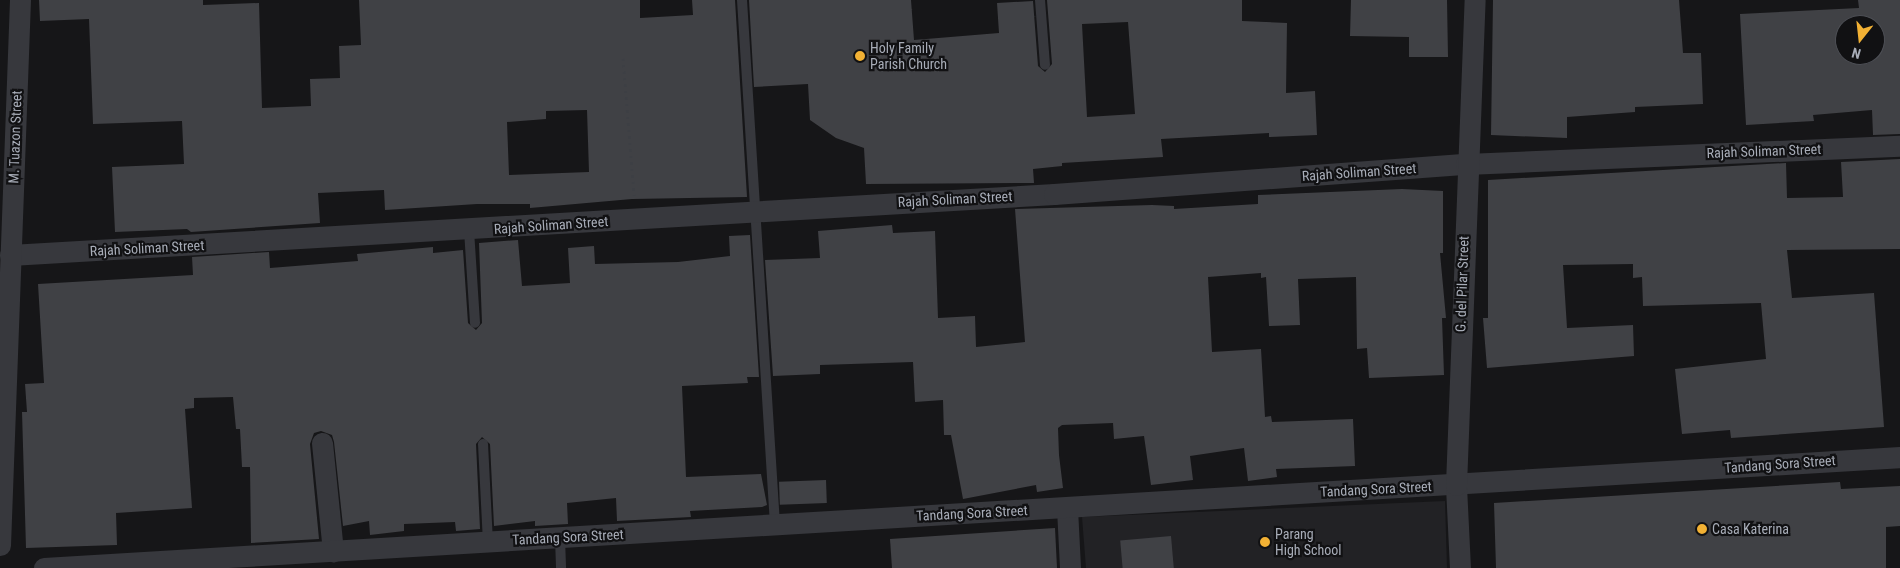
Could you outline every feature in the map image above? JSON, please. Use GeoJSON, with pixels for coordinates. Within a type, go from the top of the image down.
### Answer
{"type":"FeatureCollection","features":[{"type":"Feature","properties":{"kind":"street","name":"M. Tuazon Street"},"geometry":{"type":"LineString","coordinates":[[0,545],[20,0]]}},
{"type":"Feature","properties":{"kind":"street","name":"G. del Pilar Street"},"geometry":{"type":"LineString","coordinates":[[1460,568],[1456,485],[1466,164],[1476,0]]}},
{"type":"Feature","properties":{"kind":"street","name":"Rajah Soliman Street"},"geometry":{"type":"LineString","coordinates":[[10,255],[469,230],[758,210],[1063,193],[1466,164],[1900,146]]}},
{"type":"Feature","properties":{"kind":"street"},"geometry":{"type":"LineString","coordinates":[[322,443],[333,551]]}},
{"type":"Feature","properties":{"kind":"street","name":"Tandang Sora Street"},"geometry":{"type":"LineString","coordinates":[[44,568],[266,562],[333,551],[1900,457]]}},
{"type":"Feature","properties":{"kind":"street"},"geometry":{"type":"LineString","coordinates":[[1066,508],[1070,568]]}},
{"type":"Feature","properties":{"kind":"lane"},"geometry":{"type":"LineString","coordinates":[[742,0],[758,210],[775,525]]}},
{"type":"Feature","properties":{"kind":"lane"},"geometry":{"type":"LineString","coordinates":[[1040,0],[1045,65]]}},
{"type":"Feature","properties":{"kind":"lane"},"geometry":{"type":"LineString","coordinates":[[469,230],[475,323]]}},
{"type":"Feature","properties":{"kind":"lane"},"geometry":{"type":"LineString","coordinates":[[482,444],[488,542]]}},
{"type":"Feature","properties":{"kind":"lane"},"geometry":{"type":"LineString","coordinates":[[560,538],[562,568]]}},
{"type":"Feature","properties":{"kind":"path"},"geometry":{"type":"LineString","coordinates":[[623,58],[636,219]]}},
{"type":"Feature","properties":{"kind":"shaded area","name":"Parang High School"},"geometry":{"type":"Polygon","coordinates":[[[1445,501],[1447,568],[1086,568],[1082,517],[1445,501]]]}},
{"type":"Feature","properties":{"kind":"building"},"geometry":{"type":"Polygon","coordinates":[[[39,0],[203,0],[203,5],[259,3],[262,108],[311,106],[310,79],[340,78],[339,46],[361,45],[359,0],[640,0],[640,18],[693,15],[692,0],[735,0],[747,197],[632,199],[530,208],[530,204],[477,204],[385,210],[384,190],[318,193],[320,223],[191,232],[187,229],[115,232],[112,167],[184,164],[182,121],[93,124],[89,19],[40,21],[39,0]],[[587,110],[546,111],[546,119],[507,122],[509,175],[589,172],[587,110]]]}},
{"type":"Feature","properties":{"kind":"building"},"geometry":{"type":"Polygon","coordinates":[[[749,0],[911,0],[914,40],[999,33],[997,3],[1033,1],[1038,66],[1045,72],[1052,64],[1047,0],[1242,0],[1242,21],[1287,23],[1286,93],[1315,91],[1317,135],[1269,137],[1269,133],[1161,139],[1163,157],[1062,163],[1062,166],[1033,169],[1034,183],[866,184],[864,148],[836,138],[810,120],[808,84],[754,87],[749,0]],[[1128,22],[1082,24],[1087,117],[1135,114],[1128,22]]]}},
{"type":"Feature","properties":{"kind":"building"},"geometry":{"type":"Polygon","coordinates":[[[1351,0],[1447,0],[1448,57],[1409,57],[1409,37],[1350,36],[1351,0]]]}},
{"type":"Feature","properties":{"kind":"building"},"geometry":{"type":"Polygon","coordinates":[[[1493,0],[1679,0],[1683,53],[1701,53],[1703,104],[1635,107],[1635,112],[1567,117],[1567,138],[1491,135],[1493,0]]]}},
{"type":"Feature","properties":{"kind":"building"},"geometry":{"type":"Polygon","coordinates":[[[1858,0],[1900,0],[1900,134],[1873,135],[1872,110],[1813,115],[1814,121],[1746,125],[1740,14],[1859,8],[1858,0]]]}},
{"type":"Feature","properties":{"kind":"building"},"geometry":{"type":"Polygon","coordinates":[[[1900,159],[1900,249],[1787,250],[1792,298],[1874,293],[1884,427],[1731,438],[1730,430],[1682,434],[1675,369],[1766,359],[1761,303],[1643,306],[1642,277],[1633,278],[1633,264],[1563,265],[1567,328],[1633,325],[1634,356],[1487,368],[1483,318],[1488,318],[1488,180],[1786,163],[1787,198],[1843,197],[1841,162],[1900,159]]]}},
{"type":"Feature","properties":{"kind":"building"},"geometry":{"type":"Polygon","coordinates":[[[1402,189],[1443,191],[1443,253],[1440,253],[1446,318],[1442,318],[1444,375],[1369,378],[1367,348],[1357,349],[1356,277],[1298,279],[1300,325],[1269,326],[1266,277],[1261,278],[1261,273],[1208,277],[1212,352],[1261,349],[1265,417],[1271,416],[1272,422],[1353,419],[1355,466],[1276,469],[1277,477],[1248,481],[1244,448],[1190,456],[1193,480],[1151,485],[1144,436],[1114,439],[1113,423],[1062,425],[1058,428],[1063,488],[1037,492],[1036,485],[963,499],[951,435],[944,435],[943,400],[915,402],[913,362],[820,365],[820,374],[773,376],[765,260],[820,258],[818,231],[892,225],[893,233],[935,231],[938,318],[975,316],[976,347],[1025,342],[1015,209],[1152,205],[1174,206],[1174,209],[1258,204],[1258,195],[1402,189]]]}},
{"type":"Feature","properties":{"kind":"building"},"geometry":{"type":"Polygon","coordinates":[[[750,235],[759,377],[747,377],[748,383],[682,386],[686,477],[761,474],[767,505],[762,507],[690,511],[691,517],[617,521],[616,498],[567,503],[568,524],[535,526],[535,521],[494,526],[490,444],[482,437],[476,444],[480,529],[456,531],[455,522],[404,524],[404,531],[370,535],[369,521],[343,526],[334,442],[332,435],[321,431],[314,433],[310,444],[319,539],[251,543],[250,467],[242,467],[240,429],[236,429],[233,397],[194,398],[194,408],[185,409],[192,508],[116,513],[117,545],[26,548],[22,412],[27,412],[25,384],[44,383],[38,284],[193,275],[192,257],[269,252],[270,268],[358,261],[357,254],[433,247],[433,253],[463,250],[468,323],[476,330],[482,323],[479,243],[518,240],[522,286],[570,283],[568,248],[594,246],[595,264],[678,262],[730,256],[729,236],[750,235]]]}},
{"type":"Feature","properties":{"kind":"building"},"geometry":{"type":"Polygon","coordinates":[[[826,480],[827,503],[780,505],[779,482],[826,480]]]}},
{"type":"Feature","properties":{"kind":"building"},"geometry":{"type":"Polygon","coordinates":[[[1840,482],[1841,489],[1900,486],[1900,526],[1886,527],[1886,568],[1496,568],[1494,503],[1840,482]]]}},
{"type":"Feature","properties":{"kind":"building"},"geometry":{"type":"Polygon","coordinates":[[[1055,528],[1057,568],[892,568],[890,539],[1055,528]]]}},
{"type":"Feature","properties":{"kind":"building"},"geometry":{"type":"Polygon","coordinates":[[[1171,536],[1174,568],[1123,568],[1120,540],[1171,536]]]}},
{"type":"Feature","properties":{"kind":"place","name":"Holy Family Parish Church"},"geometry":{"type":"Point","coordinates":[860,56]}},
{"type":"Feature","properties":{"kind":"place","name":"Casa Katerina"},"geometry":{"type":"Point","coordinates":[1702,529]}},
{"type":"Feature","properties":{"kind":"place","name":"Parang High School"},"geometry":{"type":"Point","coordinates":[1265,542]}}]}
